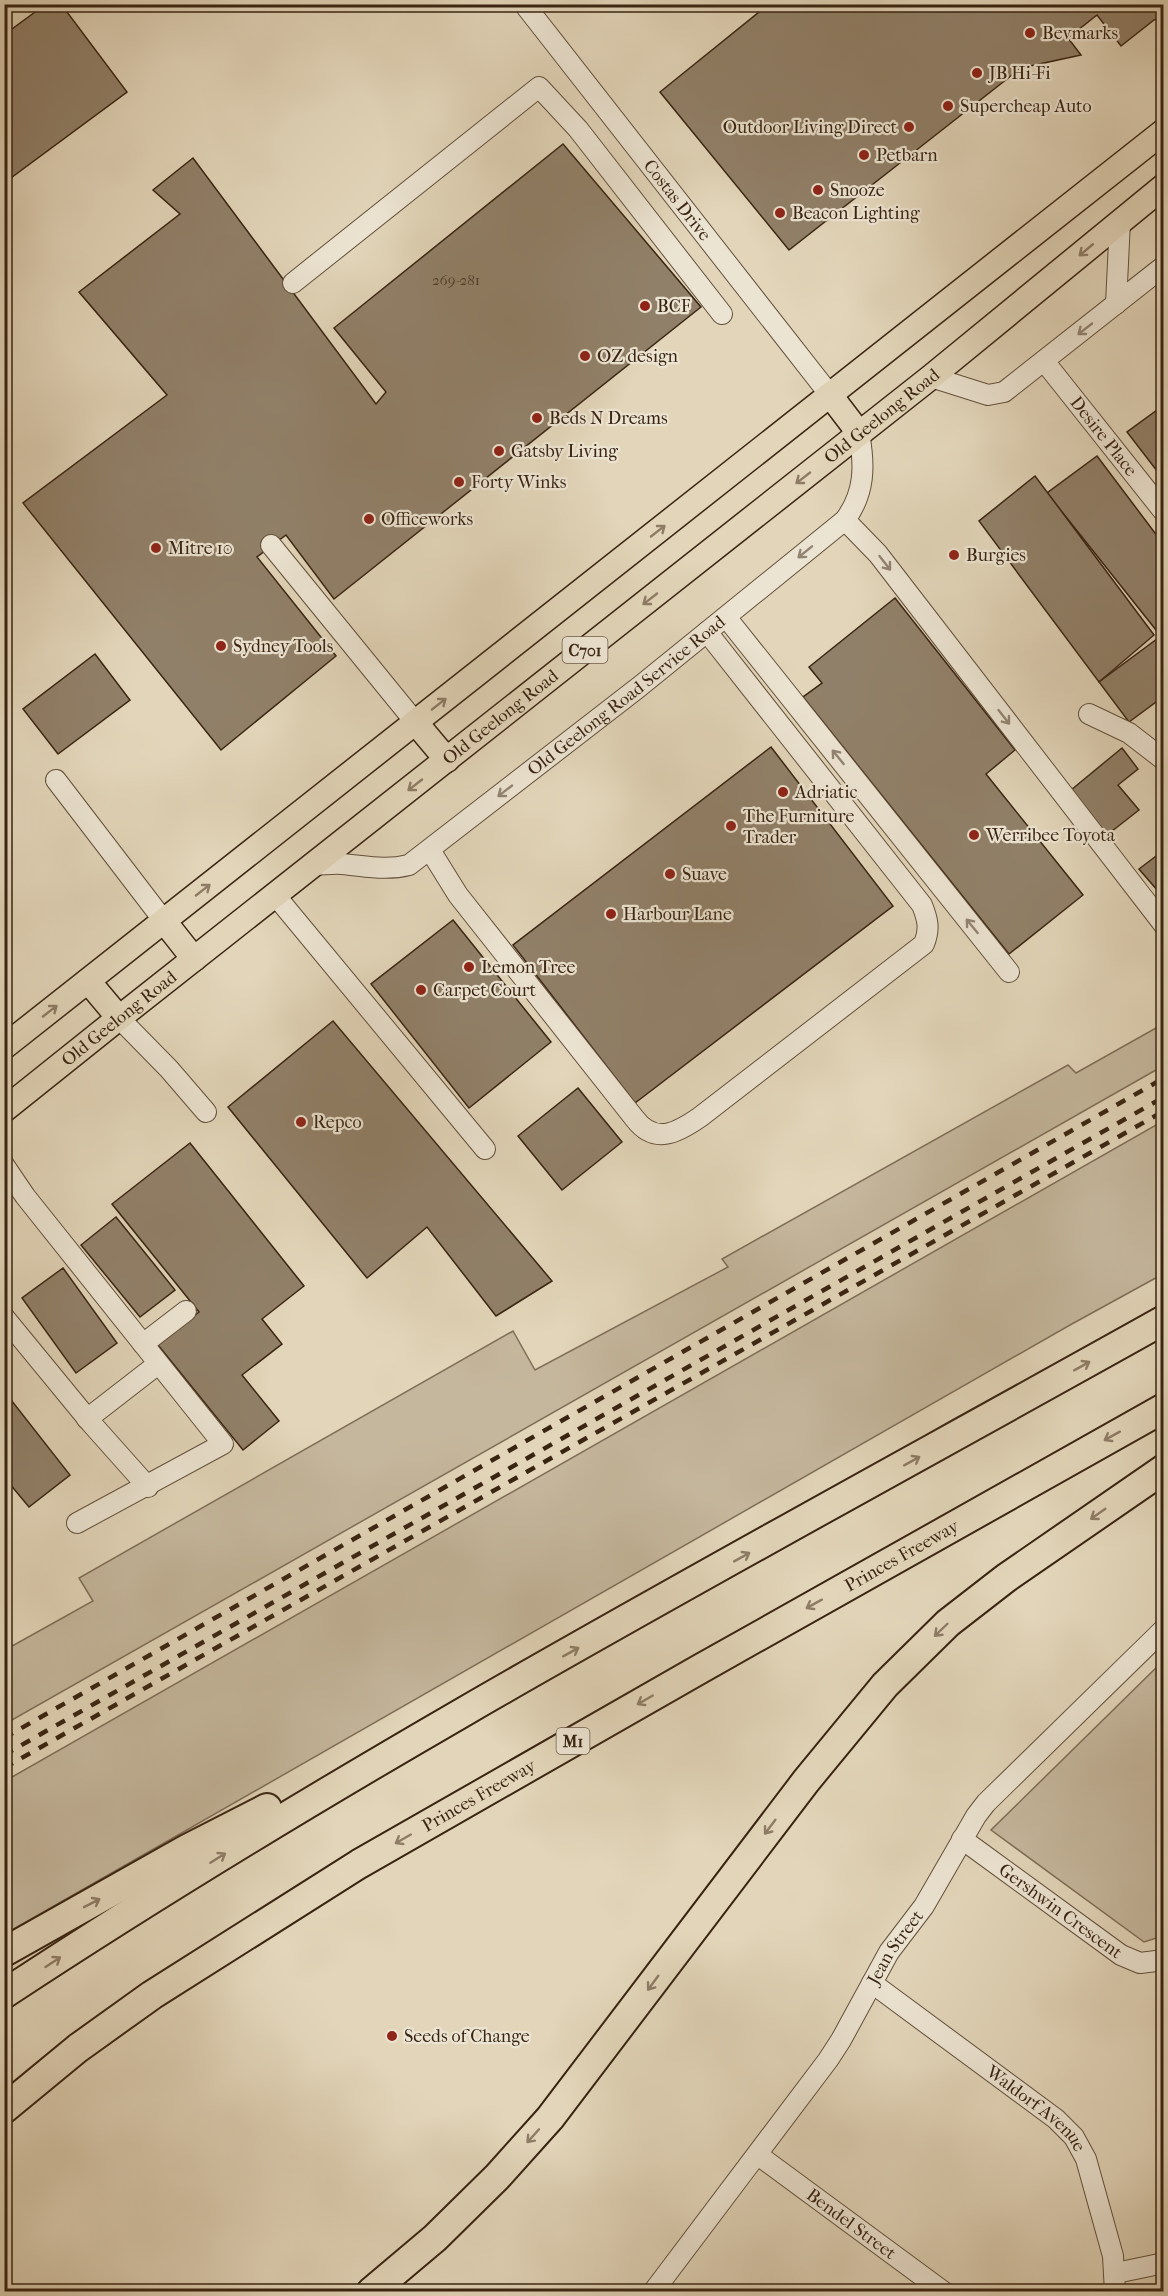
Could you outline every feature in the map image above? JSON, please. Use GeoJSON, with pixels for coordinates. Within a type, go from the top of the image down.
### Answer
{"type":"FeatureCollection","features":[{"type":"Feature","properties":{"kind":"highway"},"geometry":{"type":"LineString","coordinates":[[4,1994],[224,1854],[520,1680],[1164,1320]]}},
{"type":"Feature","properties":{"kind":"highway","name":"Princes Freeway"},"geometry":{"type":"LineString","coordinates":[[4,2109],[78,2048],[152,1995],[359,1864],[1164,1408]]}},
{"type":"Feature","properties":{"kind":"highway"},"geometry":{"type":"LineString","coordinates":[[370,2292],[435,2238],[497,2177],[550,2118],[806,1781],[885,1685],[948,1623],[1164,1469]]}},
{"type":"Feature","properties":{"kind":"highway"},"geometry":{"type":"LineString","coordinates":[[4,1952],[187,1849],[520,1680]]}},
{"type":"Feature","properties":{"kind":"main road","name":"C701"},"geometry":{"type":"LineString","coordinates":[[4,1047],[1164,131]]}},
{"type":"Feature","properties":{"kind":"main road","name":"Old Geelong Road"},"geometry":{"type":"LineString","coordinates":[[4,1110],[932,376],[1164,186]]}},
{"type":"Feature","properties":{"kind":"main road"},"geometry":{"type":"LineString","coordinates":[[830,395],[859,433]]}},
{"type":"Feature","properties":{"kind":"main road"},"geometry":{"type":"LineString","coordinates":[[416,723],[447,760]]}},
{"type":"Feature","properties":{"kind":"main road"},"geometry":{"type":"LineString","coordinates":[[164,921],[194,959]]}},
{"type":"Feature","properties":{"kind":"main road"},"geometry":{"type":"LineString","coordinates":[[88,981],[118,1018]]}},
{"type":"Feature","properties":{"kind":"street","name":"Costas Drive"},"geometry":{"type":"LineString","coordinates":[[524,4],[830,395]]}},
{"type":"Feature","properties":{"kind":"street"},"geometry":{"type":"LineString","coordinates":[[293,283],[539,87],[578,129],[722,315]]}},
{"type":"Feature","properties":{"kind":"street"},"geometry":{"type":"LineString","coordinates":[[1116,304],[1120,221]]}},
{"type":"Feature","properties":{"kind":"street"},"geometry":{"type":"LineString","coordinates":[[932,376],[988,395],[1004,392],[1164,266]]}},
{"type":"Feature","properties":{"kind":"street","name":"Desire Place"},"geometry":{"type":"LineString","coordinates":[[1044,361],[1164,512]]}},
{"type":"Feature","properties":{"kind":"street","name":"Old Geelong Road Service Road"},"geometry":{"type":"LineString","coordinates":[[313,865],[340,864],[393,869],[409,865],[726,617],[845,520],[855,507],[863,476],[859,433]]}},
{"type":"Feature","properties":{"kind":"street"},"geometry":{"type":"LineString","coordinates":[[845,520],[878,554],[1164,925]]}},
{"type":"Feature","properties":{"kind":"street"},"geometry":{"type":"LineString","coordinates":[[271,545],[416,723]]}},
{"type":"Feature","properties":{"kind":"street"},"geometry":{"type":"LineString","coordinates":[[726,617],[1009,972]]}},
{"type":"Feature","properties":{"kind":"street"},"geometry":{"type":"LineString","coordinates":[[430,850],[458,896],[634,1119],[641,1127],[654,1134],[678,1130],[700,1117],[924,944],[929,933],[922,905],[707,632]]}},
{"type":"Feature","properties":{"kind":"street"},"geometry":{"type":"LineString","coordinates":[[1089,714],[1129,733],[1164,760]]}},
{"type":"Feature","properties":{"kind":"street"},"geometry":{"type":"LineString","coordinates":[[56,780],[164,921]]}},
{"type":"Feature","properties":{"kind":"street"},"geometry":{"type":"LineString","coordinates":[[275,895],[485,1149]]}},
{"type":"Feature","properties":{"kind":"street"},"geometry":{"type":"LineString","coordinates":[[118,1018],[169,1069],[206,1112]]}},
{"type":"Feature","properties":{"kind":"street"},"geometry":{"type":"LineString","coordinates":[[4,1165],[25,1196],[223,1444],[148,1487],[77,1523]]}},
{"type":"Feature","properties":{"kind":"street"},"geometry":{"type":"LineString","coordinates":[[143,1344],[186,1311]]}},
{"type":"Feature","properties":{"kind":"street"},"geometry":{"type":"LineString","coordinates":[[4,1317],[87,1419],[148,1487]]}},
{"type":"Feature","properties":{"kind":"street"},"geometry":{"type":"LineString","coordinates":[[87,1419],[159,1364]]}},
{"type":"Feature","properties":{"kind":"street","name":"Jean Street"},"geometry":{"type":"LineString","coordinates":[[653,2292],[758,2156],[842,2040],[889,1952],[934,1889],[962,1839],[986,1803],[1164,1629]]}},
{"type":"Feature","properties":{"kind":"street","name":"Gershwin Crescent"},"geometry":{"type":"LineString","coordinates":[[962,1839],[1121,1955],[1140,1963],[1164,1960]]}},
{"type":"Feature","properties":{"kind":"street","name":"Waldorf Avenue"},"geometry":{"type":"LineString","coordinates":[[872,1983],[1056,2119],[1074,2137],[1086,2159],[1107,2232],[1116,2282]]}},
{"type":"Feature","properties":{"kind":"street","name":"Bendel Street"},"geometry":{"type":"LineString","coordinates":[[758,2156],[944,2292]]}},
{"type":"Feature","properties":{"kind":"street"},"geometry":{"type":"LineString","coordinates":[[1116,2282],[1164,2263]]}},
{"type":"Feature","properties":{"kind":"shaded area"},"geometry":{"type":"Polygon","coordinates":[[[1163,1024],[1163,1066],[5,1724],[5,1650],[93,1601],[79,1578],[513,1331],[535,1370],[728,1267],[722,1259],[1068,1065],[1076,1073],[1163,1024]]]}},
{"type":"Feature","properties":{"kind":"shaded area"},"geometry":{"type":"Polygon","coordinates":[[[1163,1121],[1163,1274],[5,1934],[5,1781],[1163,1121]]]}},
{"type":"Feature","properties":{"kind":"shaded area"},"geometry":{"type":"Polygon","coordinates":[[[1163,1661],[1163,1936],[1144,1942],[991,1830],[1163,1661]]]}},
{"type":"Feature","properties":{"kind":"building"},"geometry":{"type":"Polygon","coordinates":[[[46,4],[61,4],[127,92],[4,183],[4,35],[46,4]]]}},
{"type":"Feature","properties":{"kind":"building"},"geometry":{"type":"Polygon","coordinates":[[[769,4],[1164,4],[1164,18],[1154,20],[1121,46],[1097,15],[1068,38],[1081,55],[1021,68],[789,250],[660,92],[769,4]]]}},
{"type":"Feature","properties":{"kind":"building"},"geometry":{"type":"Polygon","coordinates":[[[563,144],[701,307],[334,599],[286,535],[257,557],[336,656],[221,750],[23,503],[167,395],[79,292],[180,214],[153,190],[193,158],[376,404],[386,392],[334,328],[563,144]]]}},
{"type":"Feature","properties":{"kind":"building"},"geometry":{"type":"Polygon","coordinates":[[[1164,405],[1164,480],[1127,432],[1164,405]]]}},
{"type":"Feature","properties":{"kind":"building"},"geometry":{"type":"Polygon","coordinates":[[[1097,456],[1164,545],[1164,640],[1047,493],[1097,456]]]}},
{"type":"Feature","properties":{"kind":"building"},"geometry":{"type":"Polygon","coordinates":[[[1035,476],[1154,635],[1099,682],[979,521],[1035,476]]]}},
{"type":"Feature","properties":{"kind":"building","name":"Werribee Toyota"},"geometry":{"type":"Polygon","coordinates":[[[895,598],[1015,750],[986,774],[1083,895],[1009,954],[803,697],[822,683],[809,667],[895,598]]]}},
{"type":"Feature","properties":{"kind":"building"},"geometry":{"type":"Polygon","coordinates":[[[1161,636],[1164,640],[1164,696],[1129,722],[1099,682],[1161,636]]]}},
{"type":"Feature","properties":{"kind":"building"},"geometry":{"type":"Polygon","coordinates":[[[95,654],[130,700],[58,754],[23,709],[95,654]]]}},
{"type":"Feature","properties":{"kind":"building"},"geometry":{"type":"Polygon","coordinates":[[[771,747],[893,906],[635,1103],[513,945],[771,747]]]}},
{"type":"Feature","properties":{"kind":"building"},"geometry":{"type":"Polygon","coordinates":[[[1122,748],[1138,769],[1118,785],[1139,810],[1107,835],[1071,790],[1122,748]]]}},
{"type":"Feature","properties":{"kind":"building"},"geometry":{"type":"Polygon","coordinates":[[[1164,850],[1164,898],[1139,869],[1164,850]]]}},
{"type":"Feature","properties":{"kind":"building"},"geometry":{"type":"Polygon","coordinates":[[[453,920],[551,1042],[469,1108],[371,984],[453,920]]]}},
{"type":"Feature","properties":{"kind":"building"},"geometry":{"type":"Polygon","coordinates":[[[333,1021],[552,1281],[496,1316],[427,1227],[367,1278],[228,1107],[333,1021]]]}},
{"type":"Feature","properties":{"kind":"building"},"geometry":{"type":"Polygon","coordinates":[[[578,1088],[622,1142],[562,1190],[518,1136],[578,1088]]]}},
{"type":"Feature","properties":{"kind":"building"},"geometry":{"type":"Polygon","coordinates":[[[190,1143],[304,1286],[262,1319],[282,1344],[242,1375],[279,1421],[243,1450],[158,1345],[199,1312],[112,1204],[190,1143]]]}},
{"type":"Feature","properties":{"kind":"building"},"geometry":{"type":"Polygon","coordinates":[[[116,1217],[175,1290],[140,1317],[81,1245],[116,1217]]]}},
{"type":"Feature","properties":{"kind":"building"},"geometry":{"type":"Polygon","coordinates":[[[63,1268],[117,1343],[76,1373],[22,1298],[63,1268]]]}},
{"type":"Feature","properties":{"kind":"building"},"geometry":{"type":"Polygon","coordinates":[[[4,1391],[70,1475],[29,1507],[4,1477],[4,1391]]]}},
{"type":"Feature","properties":{"kind":"railway"},"geometry":{"type":"LineString","coordinates":[[4,1738],[1164,1078]]}},
{"type":"Feature","properties":{"kind":"railway"},"geometry":{"type":"LineString","coordinates":[[4,1755],[1164,1097]]}},
{"type":"Feature","properties":{"kind":"railway"},"geometry":{"type":"LineString","coordinates":[[4,1768],[1164,1111]]}},
{"type":"Feature","properties":{"kind":"place","name":"Bevmarks"},"geometry":{"type":"Point","coordinates":[1030,33]}},
{"type":"Feature","properties":{"kind":"place","name":"JB Hi-Fi"},"geometry":{"type":"Point","coordinates":[977,73]}},
{"type":"Feature","properties":{"kind":"place","name":"Supercheap Auto"},"geometry":{"type":"Point","coordinates":[948,106]}},
{"type":"Feature","properties":{"kind":"place","name":"Outdoor Living Direct"},"geometry":{"type":"Point","coordinates":[909,127]}},
{"type":"Feature","properties":{"kind":"place","name":"Petbarn"},"geometry":{"type":"Point","coordinates":[864,155]}},
{"type":"Feature","properties":{"kind":"place","name":"Snooze"},"geometry":{"type":"Point","coordinates":[818,190]}},
{"type":"Feature","properties":{"kind":"place","name":"Beacon Lighting"},"geometry":{"type":"Point","coordinates":[780,213]}},
{"type":"Feature","properties":{"kind":"place","name":"BCF"},"geometry":{"type":"Point","coordinates":[645,306]}},
{"type":"Feature","properties":{"kind":"place","name":"OZ design"},"geometry":{"type":"Point","coordinates":[585,356]}},
{"type":"Feature","properties":{"kind":"place","name":"Beds N Dreams"},"geometry":{"type":"Point","coordinates":[537,418]}},
{"type":"Feature","properties":{"kind":"place","name":"Gatsby Living"},"geometry":{"type":"Point","coordinates":[499,451]}},
{"type":"Feature","properties":{"kind":"place","name":"Forty Winks"},"geometry":{"type":"Point","coordinates":[459,482]}},
{"type":"Feature","properties":{"kind":"place","name":"Officeworks"},"geometry":{"type":"Point","coordinates":[369,519]}},
{"type":"Feature","properties":{"kind":"place","name":"Mitre 10"},"geometry":{"type":"Point","coordinates":[156,548]}},
{"type":"Feature","properties":{"kind":"place","name":"Burgies"},"geometry":{"type":"Point","coordinates":[954,555]}},
{"type":"Feature","properties":{"kind":"place","name":"Sydney Tools"},"geometry":{"type":"Point","coordinates":[221,646]}},
{"type":"Feature","properties":{"kind":"place","name":"Adriatic"},"geometry":{"type":"Point","coordinates":[783,792]}},
{"type":"Feature","properties":{"kind":"place","name":"The Furniture Trader"},"geometry":{"type":"Point","coordinates":[731,826]}},
{"type":"Feature","properties":{"kind":"place","name":"Werribee Toyota"},"geometry":{"type":"Point","coordinates":[974,835]}},
{"type":"Feature","properties":{"kind":"place","name":"Suave"},"geometry":{"type":"Point","coordinates":[670,874]}},
{"type":"Feature","properties":{"kind":"place","name":"Harbour Lane"},"geometry":{"type":"Point","coordinates":[611,914]}},
{"type":"Feature","properties":{"kind":"place","name":"Lemon Tree"},"geometry":{"type":"Point","coordinates":[469,967]}},
{"type":"Feature","properties":{"kind":"place","name":"Carpet Court"},"geometry":{"type":"Point","coordinates":[421,990]}},
{"type":"Feature","properties":{"kind":"place","name":"Repco"},"geometry":{"type":"Point","coordinates":[301,1122]}},
{"type":"Feature","properties":{"kind":"place","name":"Seeds of Change"},"geometry":{"type":"Point","coordinates":[392,2036]}}]}
